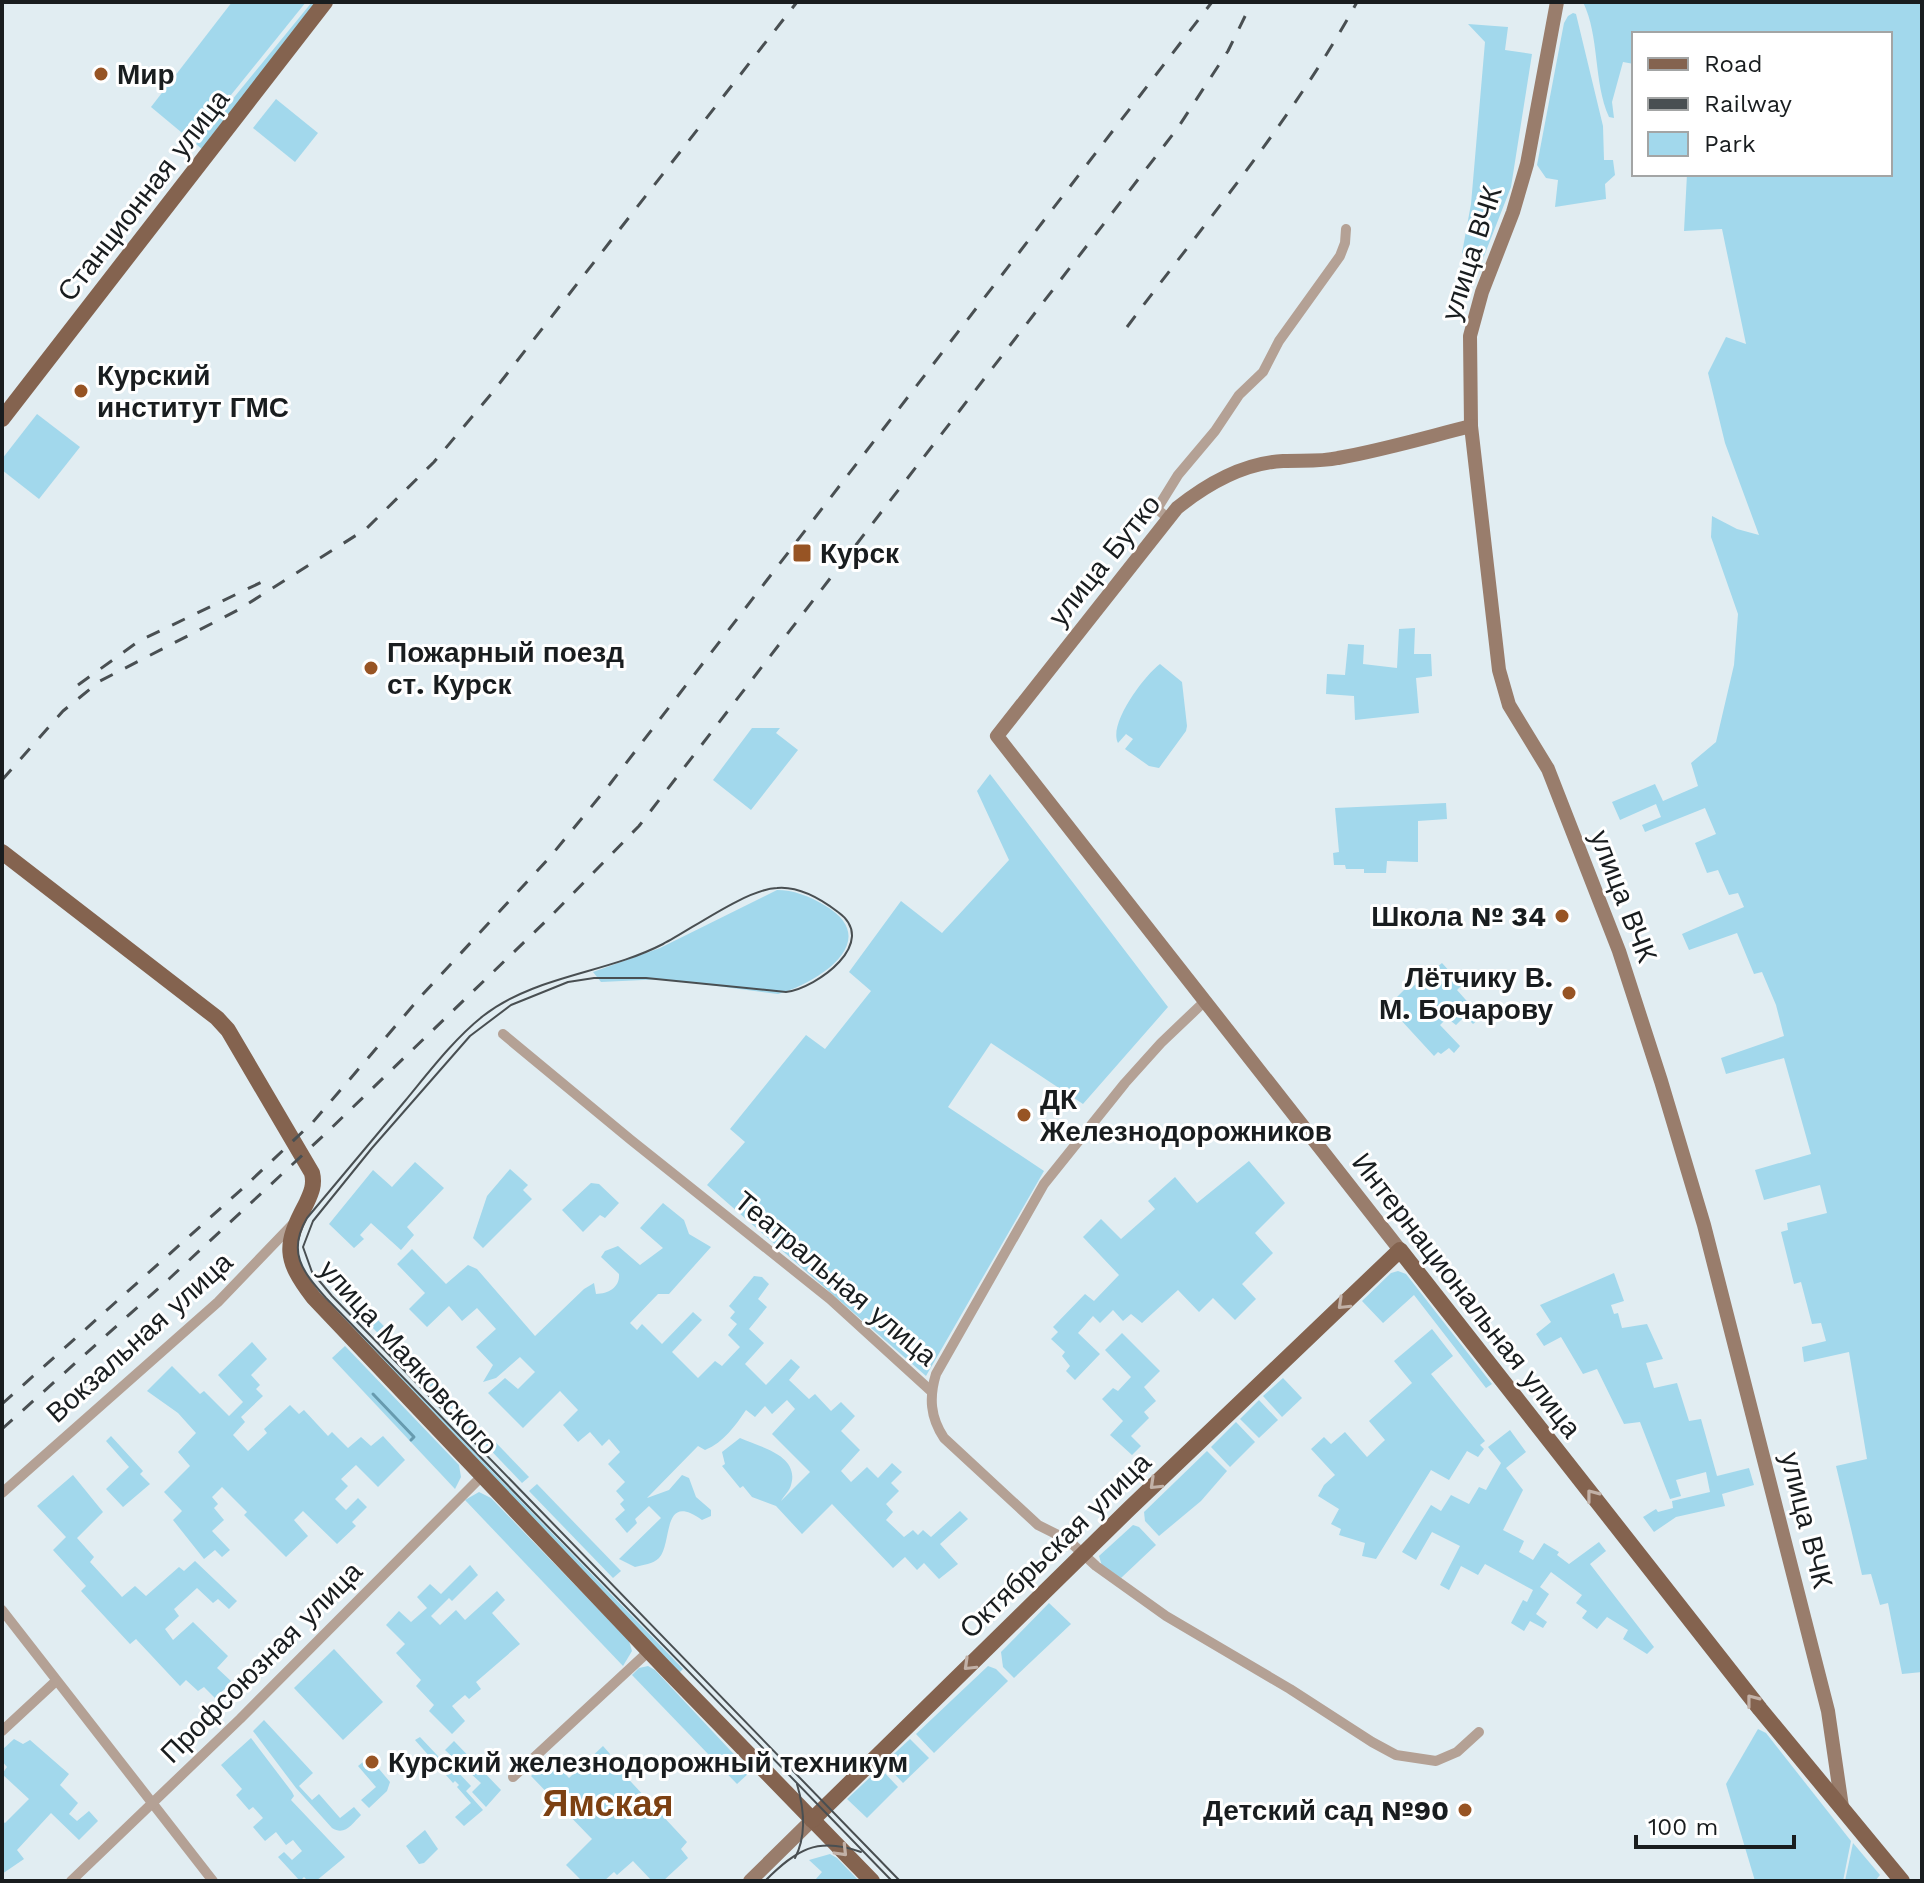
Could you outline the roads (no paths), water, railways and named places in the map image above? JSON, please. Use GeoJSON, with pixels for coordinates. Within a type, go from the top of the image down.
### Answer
{"type":"FeatureCollection","features":[{"type":"Feature","properties":{"kind":"main road","name":"Станционная улица"},"geometry":{"type":"LineString","coordinates":[[2,419],[325,2]]}},
{"type":"Feature","properties":{"kind":"main road","name":"улица ВЧК"},"geometry":{"type":"LineString","coordinates":[[1557,2],[1527,164],[1513,212],[1476,310],[1470,336],[1471,426],[1503,687],[1516,719],[1548,769],[1619,951],[1661,1081],[1704,1225],[1834,1738],[1838,1793],[1844,1810]]}},
{"type":"Feature","properties":{"kind":"main road","name":"улица Бутко"},"geometry":{"type":"LineString","coordinates":[[997,736],[1177,508],[1200,490],[1257,465],[1333,459],[1471,426]]}},
{"type":"Feature","properties":{"kind":"main road","name":"Интернациональная улица"},"geometry":{"type":"LineString","coordinates":[[997,736],[1802,1760],[1902,1881]]}},
{"type":"Feature","properties":{"kind":"main road","name":"улица Маяковского"},"geometry":{"type":"LineString","coordinates":[[2,852],[217,1018],[228,1030],[312,1173],[313,1186],[291,1234],[296,1271],[313,1297],[872,1881]]}},
{"type":"Feature","properties":{"kind":"main road","name":"Октябрьская улица"},"geometry":{"type":"LineString","coordinates":[[750,1881],[1400,1250]]}},
{"type":"Feature","properties":{"kind":"main road"},"geometry":{"type":"LineString","coordinates":[[1802,1760],[1814,1766],[1823,1764],[1830,1756],[1834,1738]]}},
{"type":"Feature","properties":{"kind":"street"},"geometry":{"type":"LineString","coordinates":[[1169,519],[1157,509],[1178,475],[1215,431],[1239,395],[1263,372],[1279,341],[1340,256],[1346,229]]}},
{"type":"Feature","properties":{"kind":"street"},"geometry":{"type":"LineString","coordinates":[[931,1391],[936,1374],[1044,1184],[1125,1083],[1204,1002]]}},
{"type":"Feature","properties":{"kind":"street","name":"Театральная улица"},"geometry":{"type":"LineString","coordinates":[[503,1034],[830,1299],[931,1391],[935,1424],[944,1438],[1038,1525],[1068,1540],[1166,1616],[1396,1755],[1440,1760],[1457,1752],[1479,1732]]}},
{"type":"Feature","properties":{"kind":"street","name":"Вокзальная улица"},"geometry":{"type":"LineString","coordinates":[[2,1493],[218,1302],[302,1210]]}},
{"type":"Feature","properties":{"kind":"street"},"geometry":{"type":"LineString","coordinates":[[257,1262],[270,1257],[292,1258]]}},
{"type":"Feature","properties":{"kind":"street","name":"Профсоюзная улица"},"geometry":{"type":"LineString","coordinates":[[71,1881],[482,1476]]}},
{"type":"Feature","properties":{"kind":"street"},"geometry":{"type":"LineString","coordinates":[[2,1610],[213,1881]]}},
{"type":"Feature","properties":{"kind":"street"},"geometry":{"type":"LineString","coordinates":[[513,1777],[649,1651]]}},
{"type":"Feature","properties":{"kind":"street"},"geometry":{"type":"LineString","coordinates":[[2,1731],[56,1681]]}},
{"type":"Feature","properties":{"kind":"waterway"},"geometry":{"type":"LineString","coordinates":[[373,1394],[414,1437],[411,1440]]}},
{"type":"Feature","properties":{"kind":"tram line"},"geometry":{"type":"LineString","coordinates":[[892,1881],[326,1298],[304,1270],[298,1251],[298,1241],[307,1218],[442,1057],[483,1016],[525,992],[641,954],[735,902],[777,888],[793,889],[817,898],[849,924],[852,937],[848,949],[827,973],[799,989],[786,992],[646,978],[594,978],[568,982],[511,1005],[470,1036],[372,1148],[313,1221],[303,1247],[312,1272],[332,1296],[900,1881]]}},
{"type":"Feature","properties":{"kind":"tram line"},"geometry":{"type":"LineString","coordinates":[[795,1858],[803,1821],[797,1784]]}},
{"type":"Feature","properties":{"kind":"tram line"},"geometry":{"type":"LineString","coordinates":[[765,1881],[787,1861],[808,1849],[832,1845],[861,1852]]}},
{"type":"Feature","properties":{"kind":"railway"},"geometry":{"type":"LineString","coordinates":[[2,780],[63,711],[100,681],[238,610],[366,529],[434,462],[492,393],[797,2]]}},
{"type":"Feature","properties":{"kind":"railway"},"geometry":{"type":"LineString","coordinates":[[2,1404],[313,1122],[423,994],[550,857],[610,784],[1212,2]]}},
{"type":"Feature","properties":{"kind":"railway"},"geometry":{"type":"LineString","coordinates":[[2,1429],[323,1136],[546,921],[639,826],[1177,129],[1228,51],[1252,2]]}},
{"type":"Feature","properties":{"kind":"railway"},"geometry":{"type":"LineString","coordinates":[[1127,327],[1277,128],[1306,87],[1357,2]]}},
{"type":"Feature","properties":{"kind":"railway"},"geometry":{"type":"LineString","coordinates":[[78,685],[139,641],[266,580]]}},
{"type":"Feature","properties":{"kind":"place","name":"Мир"},"geometry":{"type":"Point","coordinates":[101,74]}},
{"type":"Feature","properties":{"kind":"place","name":"Курский институт ГМС"},"geometry":{"type":"Point","coordinates":[81,391]}},
{"type":"Feature","properties":{"kind":"place","name":"Курск"},"geometry":{"type":"Point","coordinates":[802,553]}},
{"type":"Feature","properties":{"kind":"place","name":"Пожарный поезд ст. Курск"},"geometry":{"type":"Point","coordinates":[371,668]}},
{"type":"Feature","properties":{"kind":"place","name":"Школа № 34"},"geometry":{"type":"Point","coordinates":[1562,916]}},
{"type":"Feature","properties":{"kind":"place","name":"Лётчику В. М. Бочарову"},"geometry":{"type":"Point","coordinates":[1569,993]}},
{"type":"Feature","properties":{"kind":"place","name":"ДК Железнодорожников"},"geometry":{"type":"Point","coordinates":[1024,1115]}},
{"type":"Feature","properties":{"kind":"place","name":"Курский железнодорожный техникум"},"geometry":{"type":"Point","coordinates":[372,1762]}},
{"type":"Feature","properties":{"kind":"place","name":"Детский сад №90"},"geometry":{"type":"Point","coordinates":[1465,1810]}},
{"type":"Feature","properties":{"kind":"district","name":"Ямская"},"geometry":{"type":"Point","coordinates":[608,1803]}}]}
